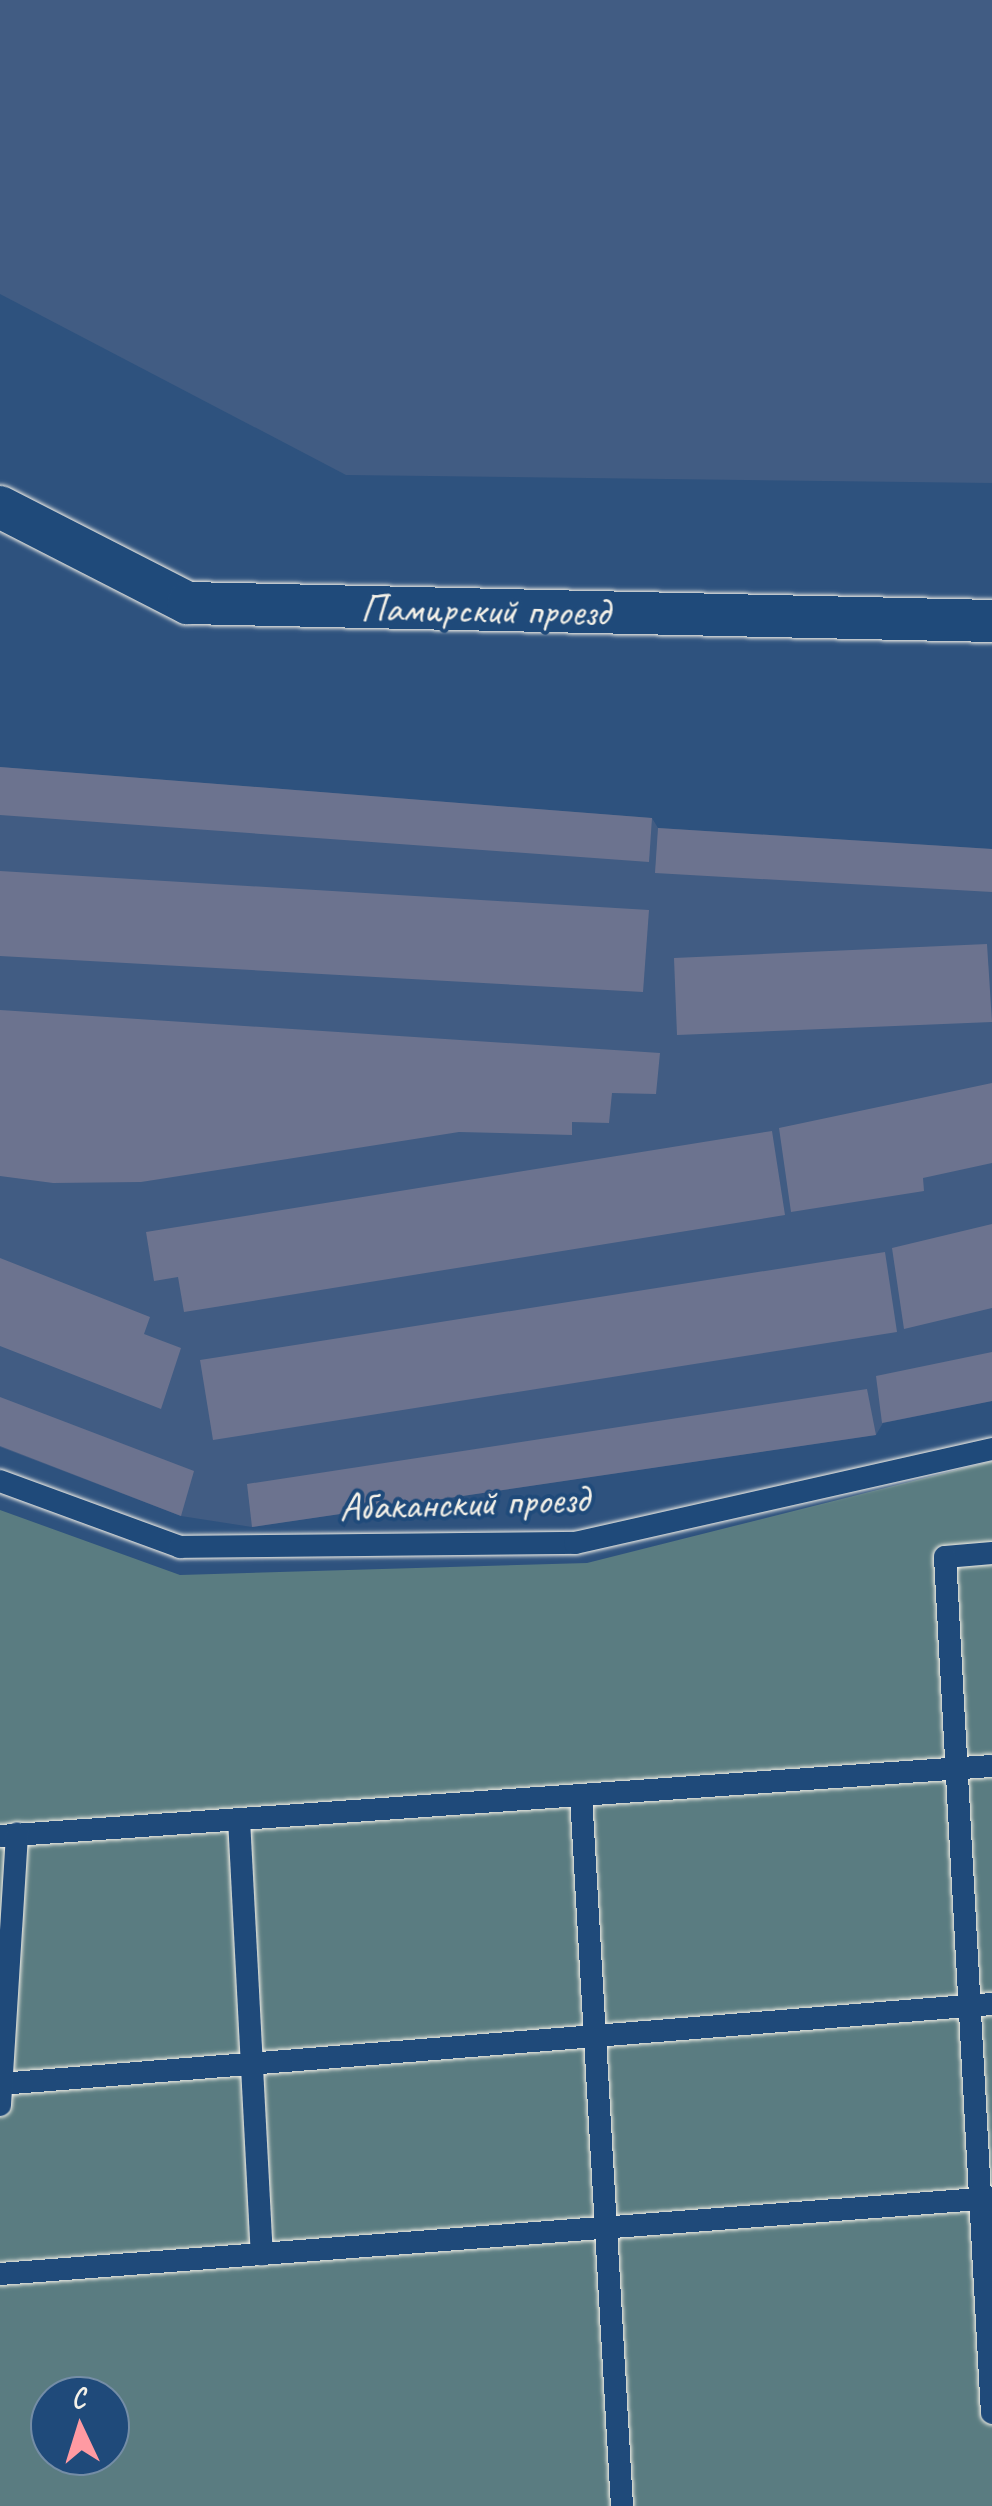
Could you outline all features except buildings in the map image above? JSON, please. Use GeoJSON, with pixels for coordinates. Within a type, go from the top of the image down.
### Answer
{"type":"FeatureCollection","features":[{"type":"Feature","properties":{"kind":"street","name":"Памирский проезд"},"geometry":{"type":"LineString","coordinates":[[0,508],[188,603],[992,621]]}},
{"type":"Feature","properties":{"kind":"lane","name":"Абаканский проезд"},"geometry":{"type":"LineString","coordinates":[[0,1481],[180,1546],[574,1544],[992,1449]]}},
{"type":"Feature","properties":{"kind":"lane"},"geometry":{"type":"LineString","coordinates":[[992,1553],[944,1558],[968,2006],[985,2198],[992,2413]]}},
{"type":"Feature","properties":{"kind":"lane"},"geometry":{"type":"LineString","coordinates":[[0,2105],[9,1835],[992,1766]]}},
{"type":"Feature","properties":{"kind":"lane"},"geometry":{"type":"LineString","coordinates":[[581,1795],[622,2506]]}},
{"type":"Feature","properties":{"kind":"lane"},"geometry":{"type":"LineString","coordinates":[[239,1819],[262,2254]]}},
{"type":"Feature","properties":{"kind":"lane"},"geometry":{"type":"LineString","coordinates":[[1,2084],[992,2004]]}},
{"type":"Feature","properties":{"kind":"lane"},"geometry":{"type":"LineString","coordinates":[[0,2274],[985,2198]]}},
{"type":"Feature","properties":{"kind":"shaded area"},"geometry":{"type":"Polygon","coordinates":[[[0,0],[992,0],[992,483],[346,475],[0,294],[0,0]]]}},
{"type":"Feature","properties":{"kind":"shaded area"},"geometry":{"type":"Polygon","coordinates":[[[0,767],[652,818],[658,828],[992,849],[992,1401],[883,1423],[876,1435],[252,1527],[181,1516],[0,1447],[0,767]]]}},
{"type":"Feature","properties":{"kind":"green space"},"geometry":{"type":"Polygon","coordinates":[[[992,1461],[992,2506],[0,2506],[0,1510],[180,1575],[587,1563],[992,1461]]]}}]}
